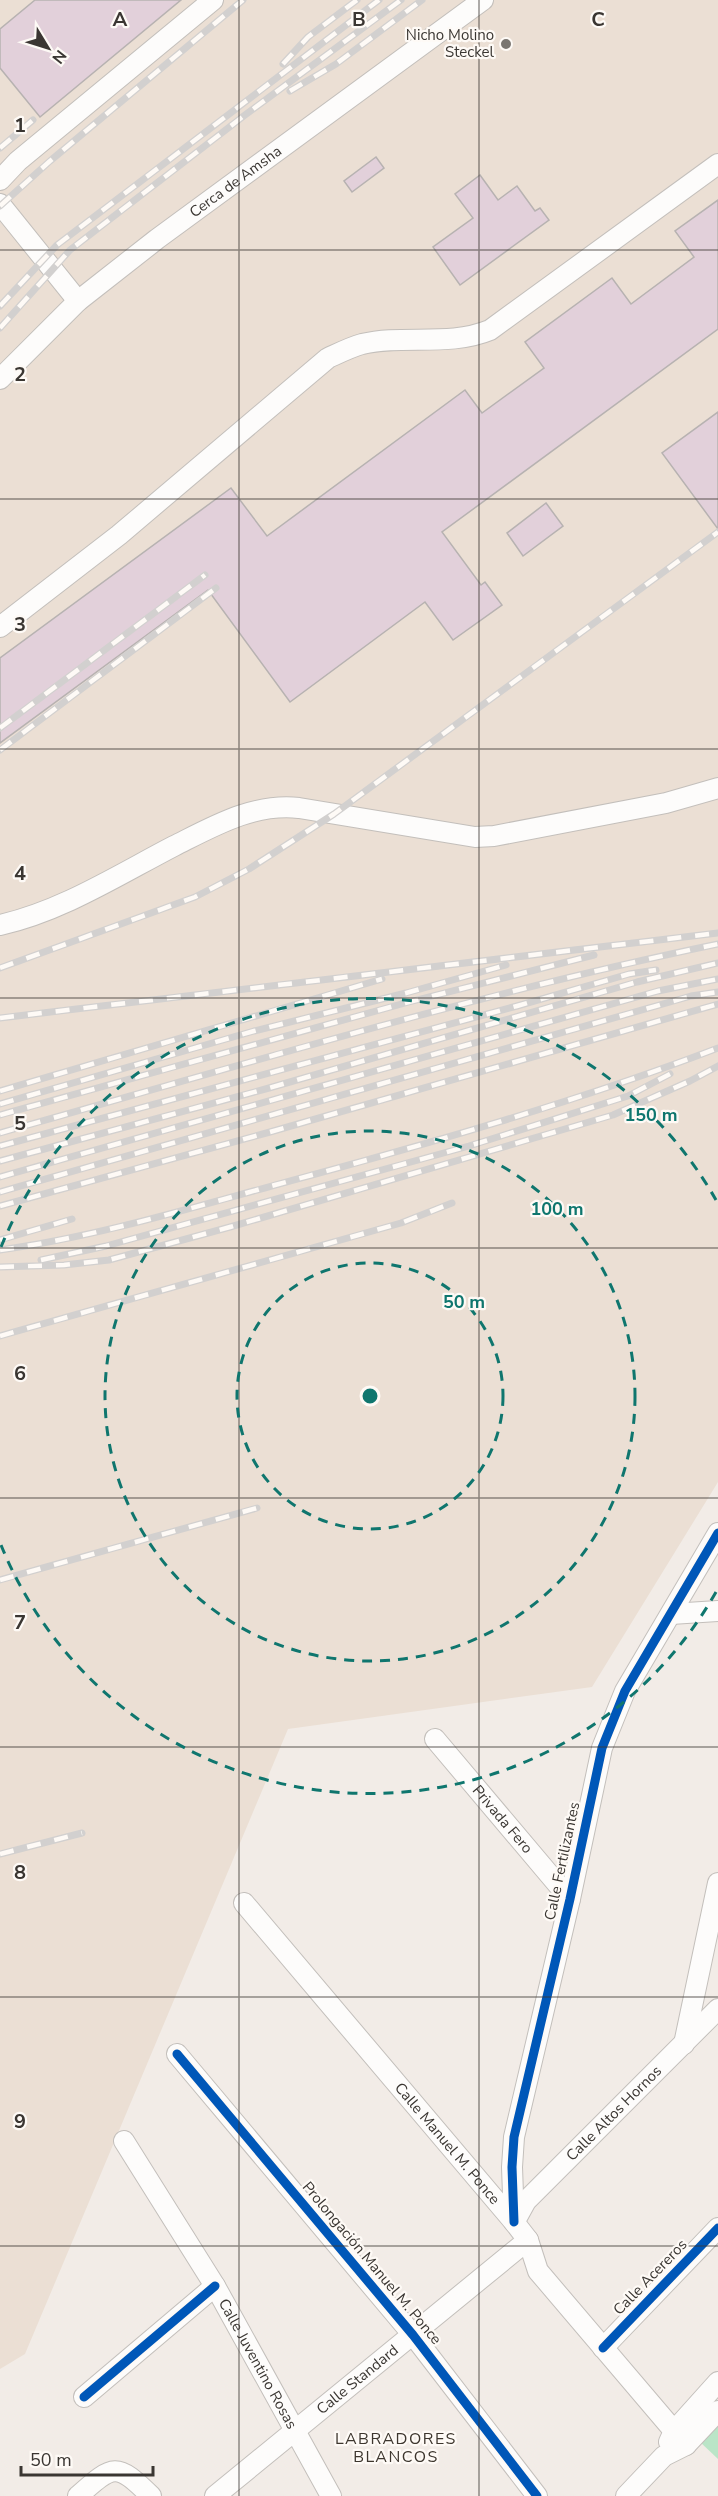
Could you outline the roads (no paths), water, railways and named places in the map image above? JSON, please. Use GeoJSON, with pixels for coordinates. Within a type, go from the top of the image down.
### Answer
{"type":"FeatureCollection","features":[{"type":"Feature","properties":{"kind":"street"},"geometry":{"type":"LineString","coordinates":[[0,180],[18,161],[213,0]]}},
{"type":"Feature","properties":{"kind":"street","name":"Cerca de Amsha"},"geometry":{"type":"LineString","coordinates":[[0,379],[78,302],[157,239],[483,0]]}},
{"type":"Feature","properties":{"kind":"street"},"geometry":{"type":"LineString","coordinates":[[0,627],[119,535],[328,358],[361,344],[380,341],[445,340],[477,335],[490,330],[718,164]]}},
{"type":"Feature","properties":{"kind":"street"},"geometry":{"type":"LineString","coordinates":[[0,204],[78,302]]}},
{"type":"Feature","properties":{"kind":"street"},"geometry":{"type":"LineString","coordinates":[[0,925],[22,920],[60,905],[215,826],[258,809],[280,806],[299,808],[475,837],[494,836],[666,803],[718,788]]}},
{"type":"Feature","properties":{"kind":"street","name":"Calle Fertilizantes"},"geometry":{"type":"LineString","coordinates":[[514,2222],[512,2167],[514,2137],[570,1899],[602,1748],[624,1691],[718,1533]]}},
{"type":"Feature","properties":{"kind":"street"},"geometry":{"type":"LineString","coordinates":[[671,1614],[718,1611]]}},
{"type":"Feature","properties":{"kind":"street","name":"Privada Fero"},"geometry":{"type":"LineString","coordinates":[[435,1739],[570,1899]]}},
{"type":"Feature","properties":{"kind":"street"},"geometry":{"type":"LineString","coordinates":[[684,2044],[718,1883]]}},
{"type":"Feature","properties":{"kind":"street","name":"Calle Manuel M. Ponce"},"geometry":{"type":"LineString","coordinates":[[244,1903],[514,2222],[528,2240],[538,2271],[680,2438]]}},
{"type":"Feature","properties":{"kind":"street","name":"Calle Altos Hornos"},"geometry":{"type":"LineString","coordinates":[[514,2222],[526,2201],[718,2008]]}},
{"type":"Feature","properties":{"kind":"street","name":"Prolongación Manuel M. Ponce"},"geometry":{"type":"LineString","coordinates":[[177,2054],[413,2335],[537,2496]]}},
{"type":"Feature","properties":{"kind":"street","name":"Calle Juventino Rosas"},"geometry":{"type":"LineString","coordinates":[[124,2141],[214,2286],[331,2496]]}},
{"type":"Feature","properties":{"kind":"street","name":"Calle Acereros"},"geometry":{"type":"LineString","coordinates":[[603,2348],[718,2228]]}},
{"type":"Feature","properties":{"kind":"street","name":"Calle Standard"},"geometry":{"type":"LineString","coordinates":[[215,2496],[528,2240]]}},
{"type":"Feature","properties":{"kind":"street"},"geometry":{"type":"LineString","coordinates":[[84,2397],[214,2286]]}},
{"type":"Feature","properties":{"kind":"street"},"geometry":{"type":"LineString","coordinates":[[631,2494],[680,2438],[718,2382]]}},
{"type":"Feature","properties":{"kind":"street"},"geometry":{"type":"LineString","coordinates":[[680,2438],[718,2411]]}},
{"type":"Feature","properties":{"kind":"street"},"geometry":{"type":"LineString","coordinates":[[78,2496],[108,2472],[119,2470],[129,2474],[152,2496]]}},
{"type":"Feature","properties":{"kind":"railway"},"geometry":{"type":"LineString","coordinates":[[0,206],[50,161],[243,0]]}},
{"type":"Feature","properties":{"kind":"railway"},"geometry":{"type":"LineString","coordinates":[[283,64],[308,37],[357,0]]}},
{"type":"Feature","properties":{"kind":"railway"},"geometry":{"type":"LineString","coordinates":[[0,306],[57,245],[379,0]]}},
{"type":"Feature","properties":{"kind":"railway"},"geometry":{"type":"LineString","coordinates":[[0,328],[70,250],[245,115],[401,0]]}},
{"type":"Feature","properties":{"kind":"railway"},"geometry":{"type":"LineString","coordinates":[[290,91],[336,64],[422,0]]}},
{"type":"Feature","properties":{"kind":"railway"},"geometry":{"type":"LineString","coordinates":[[0,148],[33,120]]}},
{"type":"Feature","properties":{"kind":"railway"},"geometry":{"type":"LineString","coordinates":[[0,968],[195,897],[249,869],[334,814],[718,532]]}},
{"type":"Feature","properties":{"kind":"railway"},"geometry":{"type":"LineString","coordinates":[[0,728],[205,575]]}},
{"type":"Feature","properties":{"kind":"railway"},"geometry":{"type":"LineString","coordinates":[[0,750],[216,588]]}},
{"type":"Feature","properties":{"kind":"railway"},"geometry":{"type":"LineString","coordinates":[[0,1018],[718,933]]}},
{"type":"Feature","properties":{"kind":"railway"},"geometry":{"type":"LineString","coordinates":[[0,1133],[447,1008],[718,944]]}},
{"type":"Feature","properties":{"kind":"railway"},"geometry":{"type":"LineString","coordinates":[[0,1115],[405,1003],[594,955]]}},
{"type":"Feature","properties":{"kind":"railway"},"geometry":{"type":"LineString","coordinates":[[0,1161],[269,1088],[637,982],[718,963]]}},
{"type":"Feature","properties":{"kind":"railway"},"geometry":{"type":"LineString","coordinates":[[0,1104],[254,1031],[506,965]]}},
{"type":"Feature","properties":{"kind":"railway"},"geometry":{"type":"LineString","coordinates":[[0,1146],[629,974],[656,970]]}},
{"type":"Feature","properties":{"kind":"railway"},"geometry":{"type":"LineString","coordinates":[[0,1091],[382,979]]}},
{"type":"Feature","properties":{"kind":"railway"},"geometry":{"type":"LineString","coordinates":[[0,1177],[658,991],[718,979]]}},
{"type":"Feature","properties":{"kind":"railway"},"geometry":{"type":"LineString","coordinates":[[0,1192],[691,996],[718,992]]}},
{"type":"Feature","properties":{"kind":"railway"},"geometry":{"type":"LineString","coordinates":[[0,1206],[270,1132],[718,1004]]}},
{"type":"Feature","properties":{"kind":"railway"},"geometry":{"type":"LineString","coordinates":[[0,1250],[70,1238],[139,1222],[387,1154],[553,1105],[718,1048]]}},
{"type":"Feature","properties":{"kind":"railway"},"geometry":{"type":"LineString","coordinates":[[0,1267],[64,1265],[109,1260],[230,1227],[613,1115],[718,1066]]}},
{"type":"Feature","properties":{"kind":"railway"},"geometry":{"type":"LineString","coordinates":[[41,1260],[106,1246],[469,1146],[628,1096],[670,1074]]}},
{"type":"Feature","properties":{"kind":"railway"},"geometry":{"type":"LineString","coordinates":[[0,1336],[401,1223],[452,1203]]}},
{"type":"Feature","properties":{"kind":"railway"},"geometry":{"type":"LineString","coordinates":[[0,1240],[72,1219]]}},
{"type":"Feature","properties":{"kind":"railway"},"geometry":{"type":"LineString","coordinates":[[0,1580],[257,1508]]}},
{"type":"Feature","properties":{"kind":"railway"},"geometry":{"type":"LineString","coordinates":[[0,1854],[82,1833]]}},
{"type":"Feature","properties":{"kind":"place","name":"Nicho Molino Steckel"},"geometry":{"type":"Point","coordinates":[506,44]}},
{"type":"Feature","properties":{"kind":"district","name":"LABRADORES BLANCOS"},"geometry":{"type":"Point","coordinates":[396,2447]}}]}
